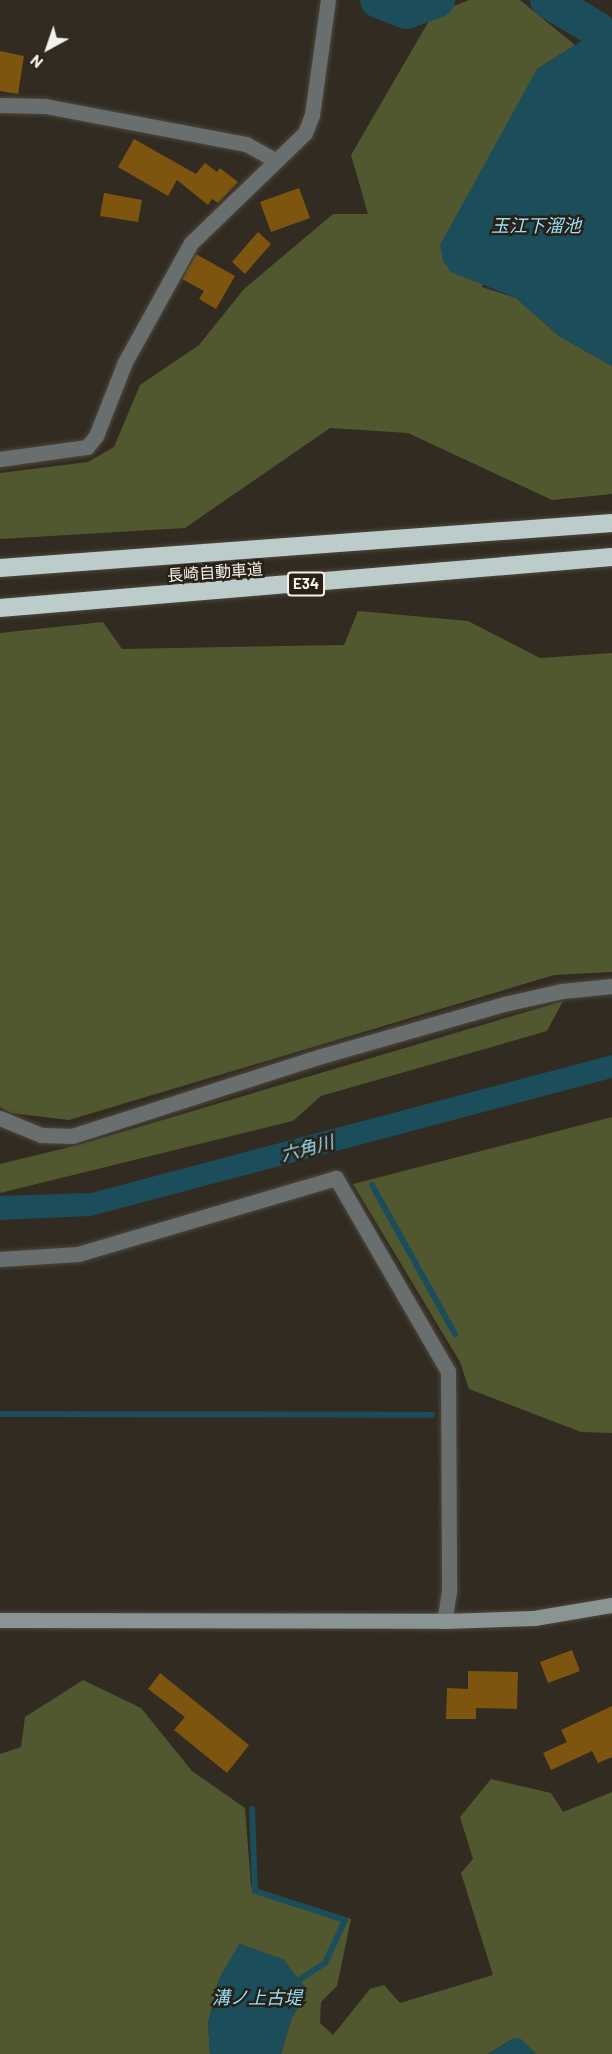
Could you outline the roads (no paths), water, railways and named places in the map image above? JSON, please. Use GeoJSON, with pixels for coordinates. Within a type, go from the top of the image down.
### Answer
{"type":"FeatureCollection","features":[{"type":"Feature","properties":{"kind":"highway","name":"長崎自動車道"},"geometry":{"type":"LineString","coordinates":[[0,568],[612,523]]}},
{"type":"Feature","properties":{"kind":"highway","name":"長崎自動車道"},"geometry":{"type":"LineString","coordinates":[[0,608],[612,557]]}},
{"type":"Feature","properties":{"kind":"street"},"geometry":{"type":"LineString","coordinates":[[0,459],[87,447],[96,436],[124,362],[191,243],[252,186],[273,159],[305,133],[312,115],[328,0]]}},
{"type":"Feature","properties":{"kind":"street"},"geometry":{"type":"LineString","coordinates":[[0,105],[45,106],[246,144],[273,159]]}},
{"type":"Feature","properties":{"kind":"street"},"geometry":{"type":"LineString","coordinates":[[0,1118],[41,1135],[72,1136],[318,1058],[504,1004],[562,991],[612,986]]}},
{"type":"Feature","properties":{"kind":"street"},"geometry":{"type":"LineString","coordinates":[[0,1259],[78,1254],[336,1178],[448,1371],[449,1591],[444,1621]]}},
{"type":"Feature","properties":{"kind":"street"},"geometry":{"type":"LineString","coordinates":[[0,1620],[444,1621],[534,1618],[612,1605]]}},
{"type":"Feature","properties":{"kind":"water","name":"玉江下溜池"},"geometry":{"type":"Polygon","coordinates":[[[612,22],[612,366],[559,336],[516,298],[451,272],[443,261],[440,245],[537,69],[612,22]]]}},
{"type":"Feature","properties":{"kind":"water","name":"六角川"},"geometry":{"type":"Polygon","coordinates":[[[612,1055],[612,1078],[91,1216],[0,1220],[0,1196],[91,1193],[612,1055]]]}},
{"type":"Feature","properties":{"kind":"water","name":"溝ノ上古堤"},"geometry":{"type":"Polygon","coordinates":[[[239,1944],[283,1959],[307,1991],[291,2020],[281,2054],[210,2054],[208,2023],[219,1979],[239,1944]]]}},
{"type":"Feature","properties":{"kind":"water"},"geometry":{"type":"Polygon","coordinates":[[[514,2038],[521,2039],[536,2054],[488,2054],[514,2038]]]}},
{"type":"Feature","properties":{"kind":"waterway"},"geometry":{"type":"LineString","coordinates":[[378,0],[406,11],[437,0]]}},
{"type":"Feature","properties":{"kind":"waterway"},"geometry":{"type":"LineString","coordinates":[[548,0],[598,30]]}},
{"type":"Feature","properties":{"kind":"waterway"},"geometry":{"type":"LineString","coordinates":[[372,1185],[455,1334]]}},
{"type":"Feature","properties":{"kind":"waterway"},"geometry":{"type":"LineString","coordinates":[[0,1414],[432,1415]]}},
{"type":"Feature","properties":{"kind":"waterway"},"geometry":{"type":"LineString","coordinates":[[252,1809],[255,1891],[345,1920],[325,1963],[299,1980]]}}]}
